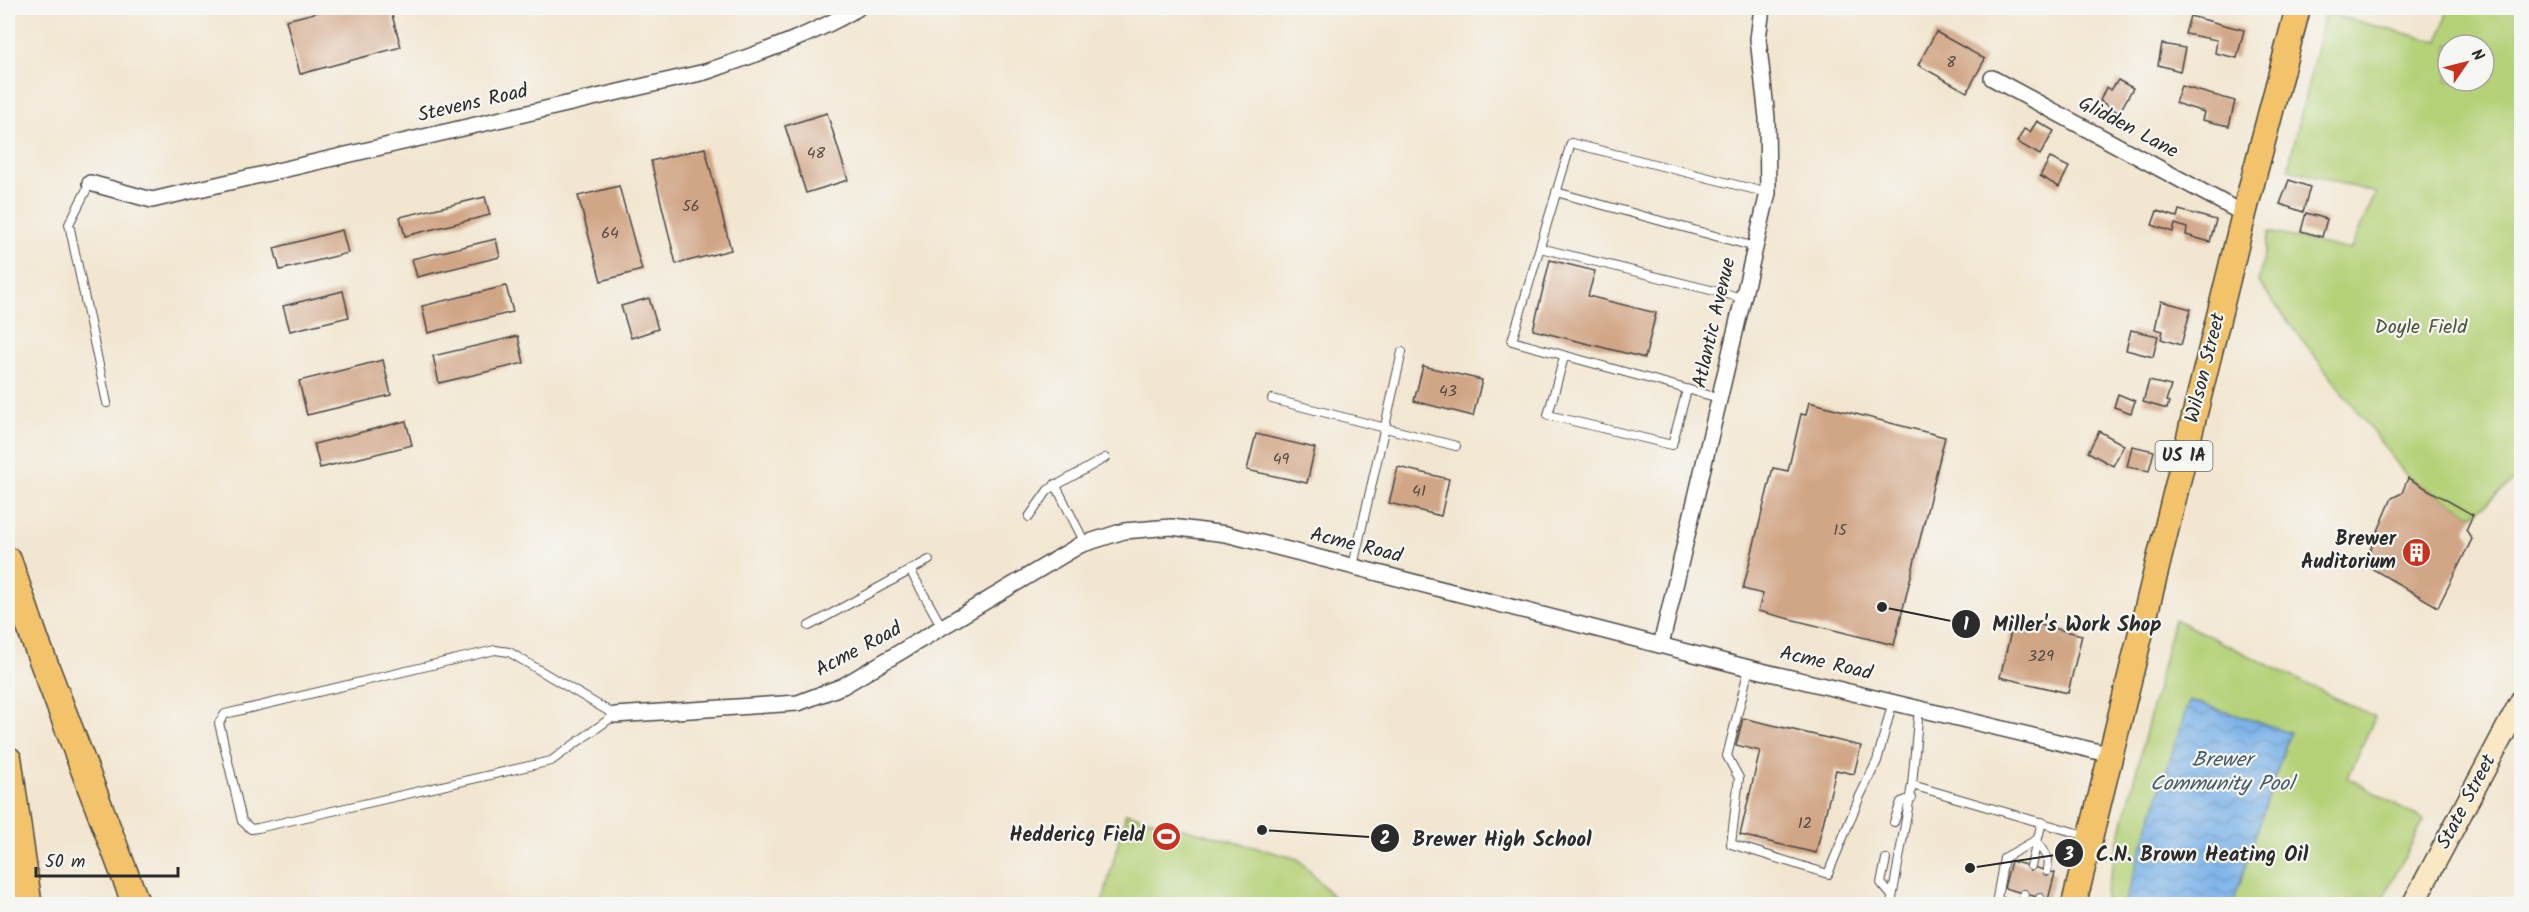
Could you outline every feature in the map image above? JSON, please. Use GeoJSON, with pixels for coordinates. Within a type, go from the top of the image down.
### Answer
{"type":"FeatureCollection","features":[{"type":"Feature","properties":{"kind":"highway"},"geometry":{"type":"LineString","coordinates":[[8,561],[49,678],[136,904]]}},
{"type":"Feature","properties":{"kind":"highway"},"geometry":{"type":"LineString","coordinates":[[8,760],[28,904]]}},
{"type":"Feature","properties":{"kind":"main road","name":"Wilson Street"},"geometry":{"type":"LineString","coordinates":[[2074,904],[2244,214],[2298,8]]}},
{"type":"Feature","properties":{"kind":"main road","name":"State Street"},"geometry":{"type":"LineString","coordinates":[[2413,904],[2522,699]]}},
{"type":"Feature","properties":{"kind":"street","name":"Stevens Road"},"geometry":{"type":"LineString","coordinates":[[90,183],[152,200],[705,72],[771,50],[858,8]]}},
{"type":"Feature","properties":{"kind":"street","name":"Atlantic Avenue"},"geometry":{"type":"LineString","coordinates":[[1661,645],[1768,193],[1767,118],[1758,39],[1762,8]]}},
{"type":"Feature","properties":{"kind":"street","name":"Glidden Lane"},"geometry":{"type":"LineString","coordinates":[[1992,78],[2244,214]]}},
{"type":"Feature","properties":{"kind":"street","name":"Acme Road"},"geometry":{"type":"LineString","coordinates":[[615,715],[798,703],[843,686],[1085,543],[1124,531],[1171,527],[1226,534],[1749,668],[2112,755]]}},
{"type":"Feature","properties":{"kind":"lane"},"geometry":{"type":"LineString","coordinates":[[1719,398],[1512,341],[1571,143],[1768,193]]}},
{"type":"Feature","properties":{"kind":"lane"},"geometry":{"type":"LineString","coordinates":[[90,183],[69,224],[106,403]]}},
{"type":"Feature","properties":{"kind":"lane"},"geometry":{"type":"LineString","coordinates":[[1556,192],[1755,247]]}},
{"type":"Feature","properties":{"kind":"lane"},"geometry":{"type":"LineString","coordinates":[[1540,248],[1743,298]]}},
{"type":"Feature","properties":{"kind":"lane"},"geometry":{"type":"LineString","coordinates":[[1353,567],[1383,427],[1402,352]]}},
{"type":"Feature","properties":{"kind":"lane"},"geometry":{"type":"LineString","coordinates":[[1564,357],[1548,415],[1672,445],[1687,390]]}},
{"type":"Feature","properties":{"kind":"lane"},"geometry":{"type":"LineString","coordinates":[[1272,399],[1456,446]]}},
{"type":"Feature","properties":{"kind":"lane"},"geometry":{"type":"LineString","coordinates":[[1029,517],[1054,484],[1105,458]]}},
{"type":"Feature","properties":{"kind":"lane"},"geometry":{"type":"LineString","coordinates":[[1054,484],[1085,543]]}},
{"type":"Feature","properties":{"kind":"lane"},"geometry":{"type":"LineString","coordinates":[[809,626],[929,560]]}},
{"type":"Feature","properties":{"kind":"lane"},"geometry":{"type":"LineString","coordinates":[[910,570],[942,627]]}},
{"type":"Feature","properties":{"kind":"lane"},"geometry":{"type":"LineString","coordinates":[[495,650],[509,652],[615,715],[551,761],[251,829],[242,821],[219,723],[225,714],[231,711],[495,650]]}},
{"type":"Feature","properties":{"kind":"lane"},"geometry":{"type":"LineString","coordinates":[[1749,668],[1727,756],[1739,778],[1731,844],[1828,874],[1877,761],[1893,701]]}},
{"type":"Feature","properties":{"kind":"lane"},"geometry":{"type":"LineString","coordinates":[[1892,900],[1912,798],[1919,708]]}},
{"type":"Feature","properties":{"kind":"lane"},"geometry":{"type":"LineString","coordinates":[[1912,785],[2091,837]]}},
{"type":"Feature","properties":{"kind":"lane"},"geometry":{"type":"LineString","coordinates":[[1894,822],[1901,802],[1912,798]]}},
{"type":"Feature","properties":{"kind":"lane"},"geometry":{"type":"LineString","coordinates":[[2031,866],[2042,822]]}},
{"type":"Feature","properties":{"kind":"lane"},"geometry":{"type":"LineString","coordinates":[[2036,840],[2048,860],[2047,871]]}},
{"type":"Feature","properties":{"kind":"lane"},"geometry":{"type":"LineString","coordinates":[[2005,904],[1997,898],[2004,858],[2036,840]]}},
{"type":"Feature","properties":{"kind":"lane"},"geometry":{"type":"LineString","coordinates":[[1886,859],[1881,883],[1892,900]]}},
{"type":"Feature","properties":{"kind":"lane"},"geometry":{"type":"LineString","coordinates":[[2022,904],[2024,894]]}},
{"type":"Feature","properties":{"kind":"green space","name":"Doyle Field"},"geometry":{"type":"Polygon","coordinates":[[[2448,8],[2521,8],[2521,481],[2517,478],[2473,515],[2408,478],[2258,282],[2269,232],[2350,250],[2376,193],[2288,169],[2325,13],[2436,41],[2436,93],[2496,93],[2496,33],[2441,33],[2448,8]]]}},
{"type":"Feature","properties":{"kind":"green space"},"geometry":{"type":"Polygon","coordinates":[[[2174,619],[2375,717],[2348,778],[2424,820],[2380,904],[2103,904],[2174,619]]]}},
{"type":"Feature","properties":{"kind":"green space","name":"Heddericg Field"},"geometry":{"type":"Polygon","coordinates":[[[1126,813],[1298,859],[1340,904],[1102,904],[1126,813]]]}},
{"type":"Feature","properties":{"kind":"water","name":"Brewer Community Pool"},"geometry":{"type":"Polygon","coordinates":[[[2189,700],[2290,732],[2233,904],[2124,904],[2189,700]]]}},
{"type":"Feature","properties":{"kind":"building"},"geometry":{"type":"Polygon","coordinates":[[[334,8],[390,8],[401,47],[300,74],[286,20],[334,8]]]}},
{"type":"Feature","properties":{"kind":"building"},"geometry":{"type":"Polygon","coordinates":[[[2190,16],[2244,30],[2237,58],[2215,53],[2217,40],[2185,34],[2190,16]]]}},
{"type":"Feature","properties":{"kind":"building"},"geometry":{"type":"Polygon","coordinates":[[[1936,32],[1985,59],[1967,92],[1918,65],[1936,32]]]}},
{"type":"Feature","properties":{"kind":"building"},"geometry":{"type":"Polygon","coordinates":[[[2162,44],[2185,48],[2180,71],[2158,65],[2162,44]]]}},
{"type":"Feature","properties":{"kind":"building"},"geometry":{"type":"Polygon","coordinates":[[[2118,80],[2133,88],[2119,113],[2100,101],[2106,87],[2111,90],[2118,80]]]}},
{"type":"Feature","properties":{"kind":"building"},"geometry":{"type":"Polygon","coordinates":[[[2181,86],[2235,101],[2229,126],[2202,120],[2204,112],[2175,103],[2181,86]]]}},
{"type":"Feature","properties":{"kind":"building"},"geometry":{"type":"Polygon","coordinates":[[[827,113],[848,180],[806,193],[785,126],[827,113]]]}},
{"type":"Feature","properties":{"kind":"building"},"geometry":{"type":"Polygon","coordinates":[[[2037,121],[2054,131],[2040,155],[2017,142],[2024,129],[2030,132],[2037,121]]]}},
{"type":"Feature","properties":{"kind":"building"},"geometry":{"type":"Polygon","coordinates":[[[705,148],[731,250],[676,264],[651,161],[705,148]]]}},
{"type":"Feature","properties":{"kind":"building"},"geometry":{"type":"Polygon","coordinates":[[[2050,158],[2069,167],[2059,187],[2040,176],[2050,158]]]}},
{"type":"Feature","properties":{"kind":"building"},"geometry":{"type":"Polygon","coordinates":[[[2289,180],[2310,187],[2303,212],[2280,204],[2289,180]]]}},
{"type":"Feature","properties":{"kind":"building"},"geometry":{"type":"Polygon","coordinates":[[[619,186],[642,270],[601,281],[578,196],[619,186]]]}},
{"type":"Feature","properties":{"kind":"building"},"geometry":{"type":"Polygon","coordinates":[[[485,197],[490,215],[405,236],[400,217],[485,197]]]}},
{"type":"Feature","properties":{"kind":"building"},"geometry":{"type":"Polygon","coordinates":[[[2179,210],[2216,220],[2210,242],[2186,235],[2187,228],[2175,224],[2173,232],[2152,225],[2157,211],[2177,217],[2179,210]]]}},
{"type":"Feature","properties":{"kind":"building"},"geometry":{"type":"Polygon","coordinates":[[[2306,213],[2327,219],[2322,237],[2301,231],[2306,213]]]}},
{"type":"Feature","properties":{"kind":"building"},"geometry":{"type":"Polygon","coordinates":[[[342,230],[348,253],[280,270],[274,248],[342,230]]]}},
{"type":"Feature","properties":{"kind":"building"},"geometry":{"type":"Polygon","coordinates":[[[496,239],[500,257],[417,277],[412,259],[496,239]]]}},
{"type":"Feature","properties":{"kind":"building"},"geometry":{"type":"Polygon","coordinates":[[[1550,260],[1595,271],[1588,296],[1656,313],[1645,358],[1533,330],[1550,260]]]}},
{"type":"Feature","properties":{"kind":"building"},"geometry":{"type":"Polygon","coordinates":[[[506,286],[513,312],[428,333],[422,306],[506,286]]]}},
{"type":"Feature","properties":{"kind":"building"},"geometry":{"type":"Polygon","coordinates":[[[343,291],[349,317],[290,331],[283,306],[343,291]]]}},
{"type":"Feature","properties":{"kind":"building"},"geometry":{"type":"Polygon","coordinates":[[[649,298],[658,329],[631,338],[621,306],[649,298]]]}},
{"type":"Feature","properties":{"kind":"building"},"geometry":{"type":"Polygon","coordinates":[[[2161,301],[2191,309],[2181,345],[2161,339],[2163,331],[2155,329],[2161,301]]]}},
{"type":"Feature","properties":{"kind":"building"},"geometry":{"type":"Polygon","coordinates":[[[2131,330],[2158,336],[2153,357],[2126,350],[2131,330]]]}},
{"type":"Feature","properties":{"kind":"building"},"geometry":{"type":"Polygon","coordinates":[[[518,336],[524,363],[439,383],[433,356],[518,336]]]}},
{"type":"Feature","properties":{"kind":"building"},"geometry":{"type":"Polygon","coordinates":[[[383,360],[391,395],[307,415],[299,381],[383,360]]]}},
{"type":"Feature","properties":{"kind":"building"},"geometry":{"type":"Polygon","coordinates":[[[1423,366],[1482,380],[1473,416],[1414,401],[1423,366]]]}},
{"type":"Feature","properties":{"kind":"building"},"geometry":{"type":"Polygon","coordinates":[[[2149,381],[2171,386],[2166,401],[2169,402],[2167,409],[2143,402],[2149,381]]]}},
{"type":"Feature","properties":{"kind":"building"},"geometry":{"type":"Polygon","coordinates":[[[2118,394],[2135,401],[2131,413],[2114,407],[2118,394]]]}},
{"type":"Feature","properties":{"kind":"building"},"geometry":{"type":"Polygon","coordinates":[[[1809,402],[1945,437],[1894,645],[1758,611],[1763,594],[1743,589],[1773,468],[1788,471],[1801,414],[1806,415],[1809,402]]]}},
{"type":"Feature","properties":{"kind":"building"},"geometry":{"type":"Polygon","coordinates":[[[406,421],[412,445],[320,468],[314,444],[406,421]]]}},
{"type":"Feature","properties":{"kind":"building"},"geometry":{"type":"Polygon","coordinates":[[[2099,431],[2124,445],[2113,466],[2088,452],[2099,431]]]}},
{"type":"Feature","properties":{"kind":"building"},"geometry":{"type":"Polygon","coordinates":[[[1256,434],[1315,448],[1307,483],[1247,470],[1256,434]]]}},
{"type":"Feature","properties":{"kind":"building"},"geometry":{"type":"Polygon","coordinates":[[[2132,446],[2154,451],[2149,471],[2127,467],[2132,446]]]}},
{"type":"Feature","properties":{"kind":"building"},"geometry":{"type":"Polygon","coordinates":[[[1398,467],[1449,479],[1441,516],[1389,503],[1398,467]]]}},
{"type":"Feature","properties":{"kind":"building","name":"Brewer Auditorium"},"geometry":{"type":"Polygon","coordinates":[[[2408,478],[2473,515],[2466,530],[2472,539],[2438,607],[2364,564],[2392,498],[2402,493],[2408,478]]]}},
{"type":"Feature","properties":{"kind":"building"},"geometry":{"type":"Polygon","coordinates":[[[2014,619],[2082,635],[2068,693],[2000,677],[2014,619]]]}},
{"type":"Feature","properties":{"kind":"building"},"geometry":{"type":"Polygon","coordinates":[[[1743,718],[1861,746],[1854,774],[1836,770],[1816,853],[1740,835],[1760,751],[1736,745],[1743,718]]]}},
{"type":"Feature","properties":{"kind":"building"},"geometry":{"type":"Polygon","coordinates":[[[2011,861],[2055,873],[2048,900],[2004,888],[2011,861]]]}},
{"type":"Feature","properties":{"kind":"place","name":"Brewer Auditorium"},"geometry":{"type":"Point","coordinates":[2417,552]}},
{"type":"Feature","properties":{"kind":"place","name":"Miller's Work Shop"},"geometry":{"type":"Point","coordinates":[1882,607]}},
{"type":"Feature","properties":{"kind":"place","name":"Brewer High School"},"geometry":{"type":"Point","coordinates":[1262,830]}},
{"type":"Feature","properties":{"kind":"place","name":"Heddericg Field"},"geometry":{"type":"Point","coordinates":[1166,836]}},
{"type":"Feature","properties":{"kind":"place","name":"C.N. Brown Heating Oil"},"geometry":{"type":"Point","coordinates":[1970,868]}}]}
